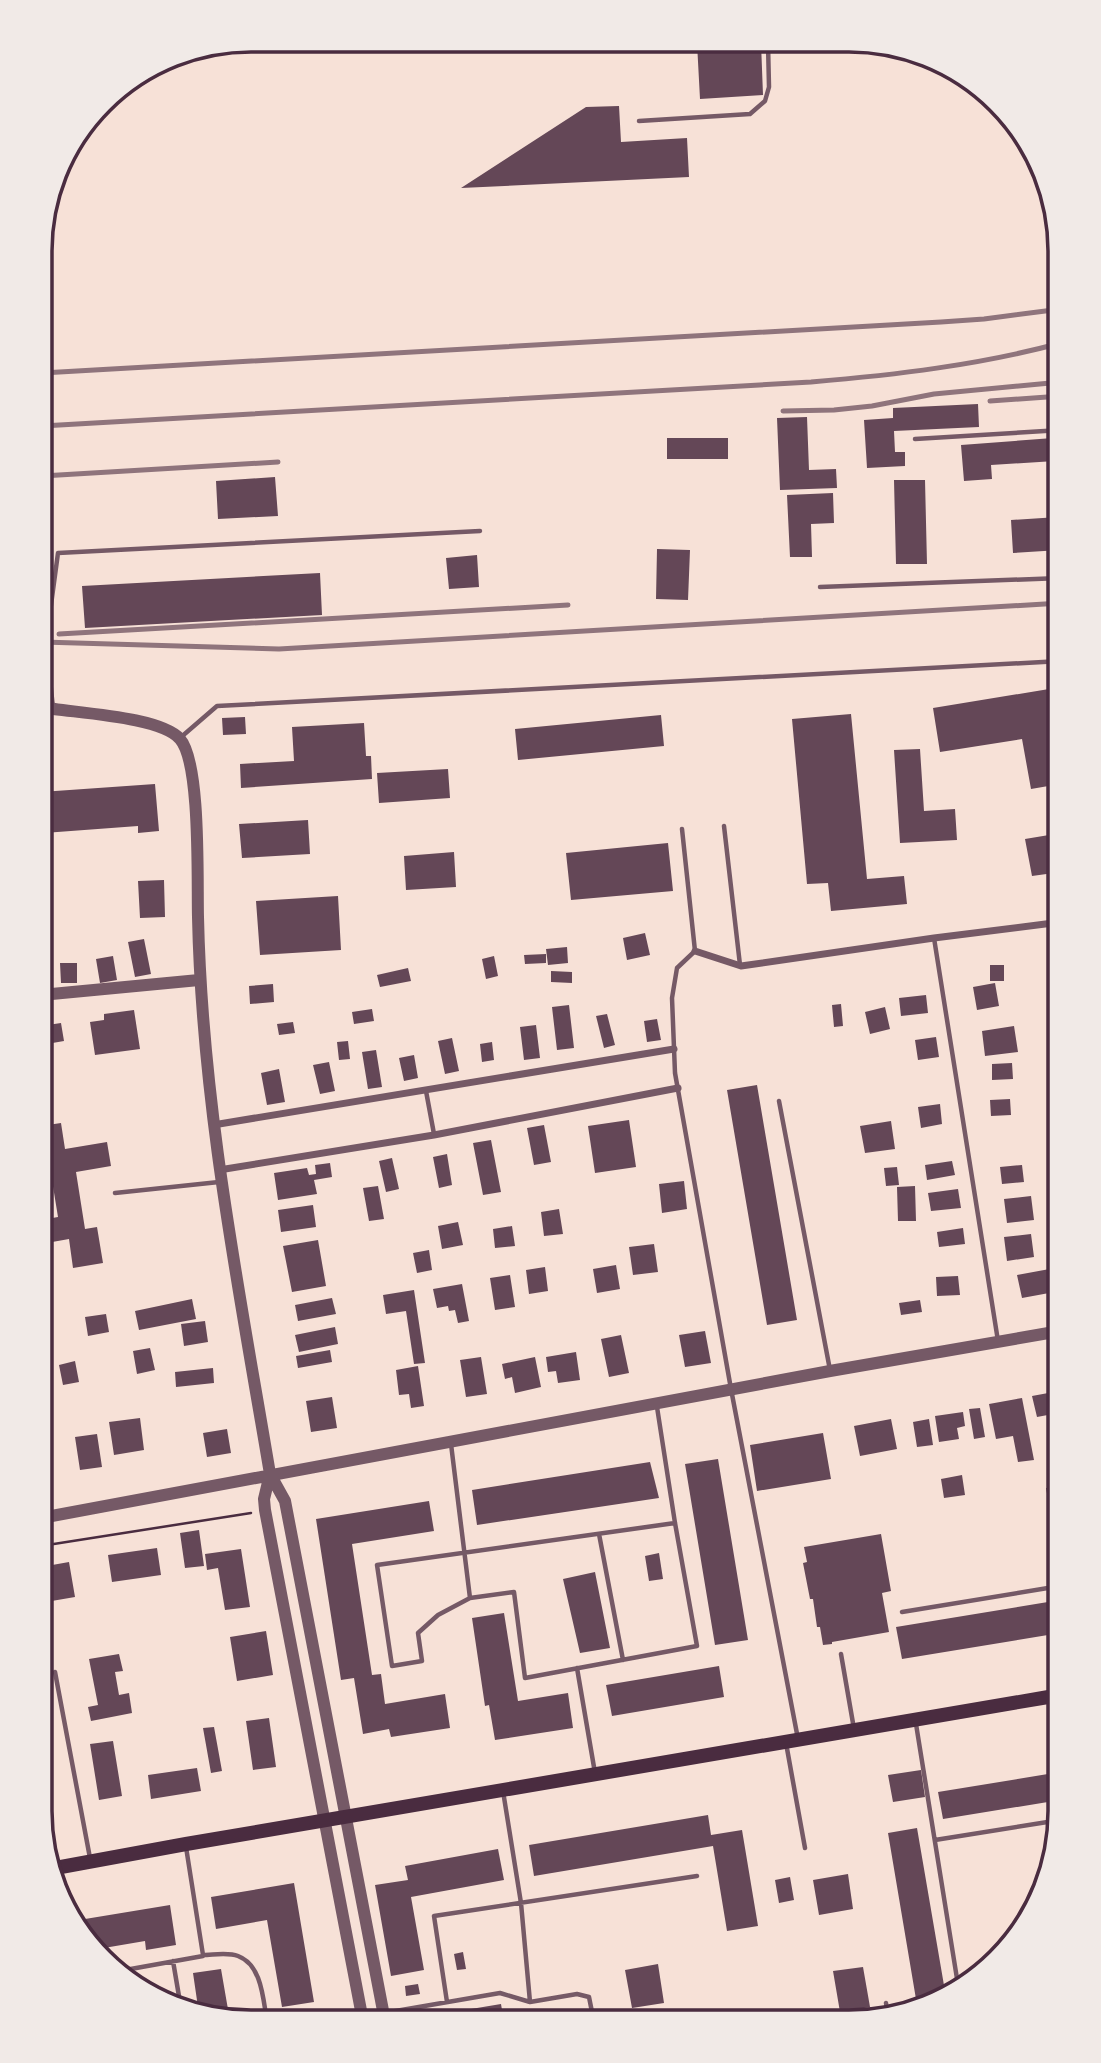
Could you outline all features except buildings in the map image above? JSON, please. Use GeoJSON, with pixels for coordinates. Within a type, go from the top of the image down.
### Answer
{"type":"FeatureCollection","features":[{"type":"Feature","properties":{"kind":"main road"},"geometry":{"type":"LineString","coordinates":[[61,1867],[1048,1697]]}},
{"type":"Feature","properties":{"kind":"street"},"geometry":{"type":"LineString","coordinates":[[52,709],[119,717],[152,725],[180,739],[189,759],[194,793],[199,980],[219,1176],[270,1475],[285,1502],[383,2010]]}},
{"type":"Feature","properties":{"kind":"street"},"geometry":{"type":"LineString","coordinates":[[695,951],[741,966],[1048,924]]}},
{"type":"Feature","properties":{"kind":"street"},"geometry":{"type":"LineString","coordinates":[[52,994],[199,980]]}},
{"type":"Feature","properties":{"kind":"street"},"geometry":{"type":"LineString","coordinates":[[213,1125],[674,1049]]}},
{"type":"Feature","properties":{"kind":"street"},"geometry":{"type":"LineString","coordinates":[[219,1176],[678,1088]]}},
{"type":"Feature","properties":{"kind":"street"},"geometry":{"type":"LineString","coordinates":[[52,1516],[731,1389],[1048,1333]]}},
{"type":"Feature","properties":{"kind":"street"},"geometry":{"type":"LineString","coordinates":[[270,1475],[264,1505],[361,2010]]}},
{"type":"Feature","properties":{"kind":"street"},"geometry":{"type":"LineString","coordinates":[[303,1705],[322,1702]]}},
{"type":"Feature","properties":{"kind":"lane"},"geometry":{"type":"LineString","coordinates":[[639,121],[750,114],[765,101],[769,87],[768,52]]}},
{"type":"Feature","properties":{"kind":"lane"},"geometry":{"type":"LineString","coordinates":[[915,439],[1048,431]]}},
{"type":"Feature","properties":{"kind":"lane"},"geometry":{"type":"LineString","coordinates":[[52,598],[58,553],[480,531]]}},
{"type":"Feature","properties":{"kind":"lane"},"geometry":{"type":"LineString","coordinates":[[820,587],[1048,578]]}},
{"type":"Feature","properties":{"kind":"lane"},"geometry":{"type":"LineString","coordinates":[[180,739],[217,706],[1048,662]]}},
{"type":"Feature","properties":{"kind":"lane"},"geometry":{"type":"LineString","coordinates":[[724,826],[741,966]]}},
{"type":"Feature","properties":{"kind":"lane"},"geometry":{"type":"LineString","coordinates":[[682,828],[695,951],[677,968],[672,998],[678,1088],[792,1741],[804,1848]]}},
{"type":"Feature","properties":{"kind":"lane"},"geometry":{"type":"LineString","coordinates":[[934,938],[998,1342]]}},
{"type":"Feature","properties":{"kind":"lane"},"geometry":{"type":"LineString","coordinates":[[426,1091],[434,1135]]}},
{"type":"Feature","properties":{"kind":"lane"},"geometry":{"type":"LineString","coordinates":[[779,1101],[830,1371]]}},
{"type":"Feature","properties":{"kind":"lane"},"geometry":{"type":"LineString","coordinates":[[115,1193],[219,1176]]}},
{"type":"Feature","properties":{"kind":"lane"},"geometry":{"type":"LineString","coordinates":[[656,1404],[697,1646],[525,1678],[514,1592],[470,1598],[438,1615],[418,1633],[422,1661],[392,1666],[377,1566],[675,1523]]}},
{"type":"Feature","properties":{"kind":"lane"},"geometry":{"type":"LineString","coordinates":[[450,1443],[470,1598]]}},
{"type":"Feature","properties":{"kind":"lane"},"geometry":{"type":"LineString","coordinates":[[599,1534],[623,1660]]}},
{"type":"Feature","properties":{"kind":"lane"},"geometry":{"type":"LineString","coordinates":[[902,1612],[1048,1588]]}},
{"type":"Feature","properties":{"kind":"lane"},"geometry":{"type":"LineString","coordinates":[[841,1654],[854,1730]]}},
{"type":"Feature","properties":{"kind":"lane"},"geometry":{"type":"LineString","coordinates":[[577,1668],[596,1774]]}},
{"type":"Feature","properties":{"kind":"lane"},"geometry":{"type":"LineString","coordinates":[[55,1672],[91,1862]]}},
{"type":"Feature","properties":{"kind":"lane"},"geometry":{"type":"LineString","coordinates":[[916,1719],[957,1979]]}},
{"type":"Feature","properties":{"kind":"lane"},"geometry":{"type":"LineString","coordinates":[[503,1790],[521,1903],[530,2002]]}},
{"type":"Feature","properties":{"kind":"lane"},"geometry":{"type":"LineString","coordinates":[[935,1840],[1048,1822]]}},
{"type":"Feature","properties":{"kind":"lane"},"geometry":{"type":"LineString","coordinates":[[186,1844],[203,1955]]}},
{"type":"Feature","properties":{"kind":"lane"},"geometry":{"type":"LineString","coordinates":[[447,2002],[434,1916],[697,1875]]}},
{"type":"Feature","properties":{"kind":"lane"},"geometry":{"type":"LineString","coordinates":[[130,1969],[203,1955],[236,1955],[250,1964],[260,1983],[265,2010]]}},
{"type":"Feature","properties":{"kind":"lane"},"geometry":{"type":"LineString","coordinates":[[173,1961],[179,1996]]}},
{"type":"Feature","properties":{"kind":"lane"},"geometry":{"type":"LineString","coordinates":[[413,2010],[500,1993],[530,2002],[577,1994],[589,1997],[592,2010]]}},
{"type":"Feature","properties":{"kind":"path"},"geometry":{"type":"LineString","coordinates":[[52,1544],[264,1505]]}},
{"type":"Feature","properties":{"kind":"railway"},"geometry":{"type":"LineString","coordinates":[[52,372],[941,322],[1048,311]]}},
{"type":"Feature","properties":{"kind":"railway"},"geometry":{"type":"LineString","coordinates":[[52,425],[811,382],[937,368],[1048,346]]}},
{"type":"Feature","properties":{"kind":"railway"},"geometry":{"type":"LineString","coordinates":[[783,411],[834,410],[934,394],[1048,383]]}},
{"type":"Feature","properties":{"kind":"railway"},"geometry":{"type":"LineString","coordinates":[[990,401],[1048,397]]}},
{"type":"Feature","properties":{"kind":"railway"},"geometry":{"type":"LineString","coordinates":[[52,475],[278,462]]}},
{"type":"Feature","properties":{"kind":"railway"},"geometry":{"type":"LineString","coordinates":[[52,642],[279,649],[1048,604]]}},
{"type":"Feature","properties":{"kind":"railway"},"geometry":{"type":"LineString","coordinates":[[59,634],[568,605]]}}]}
